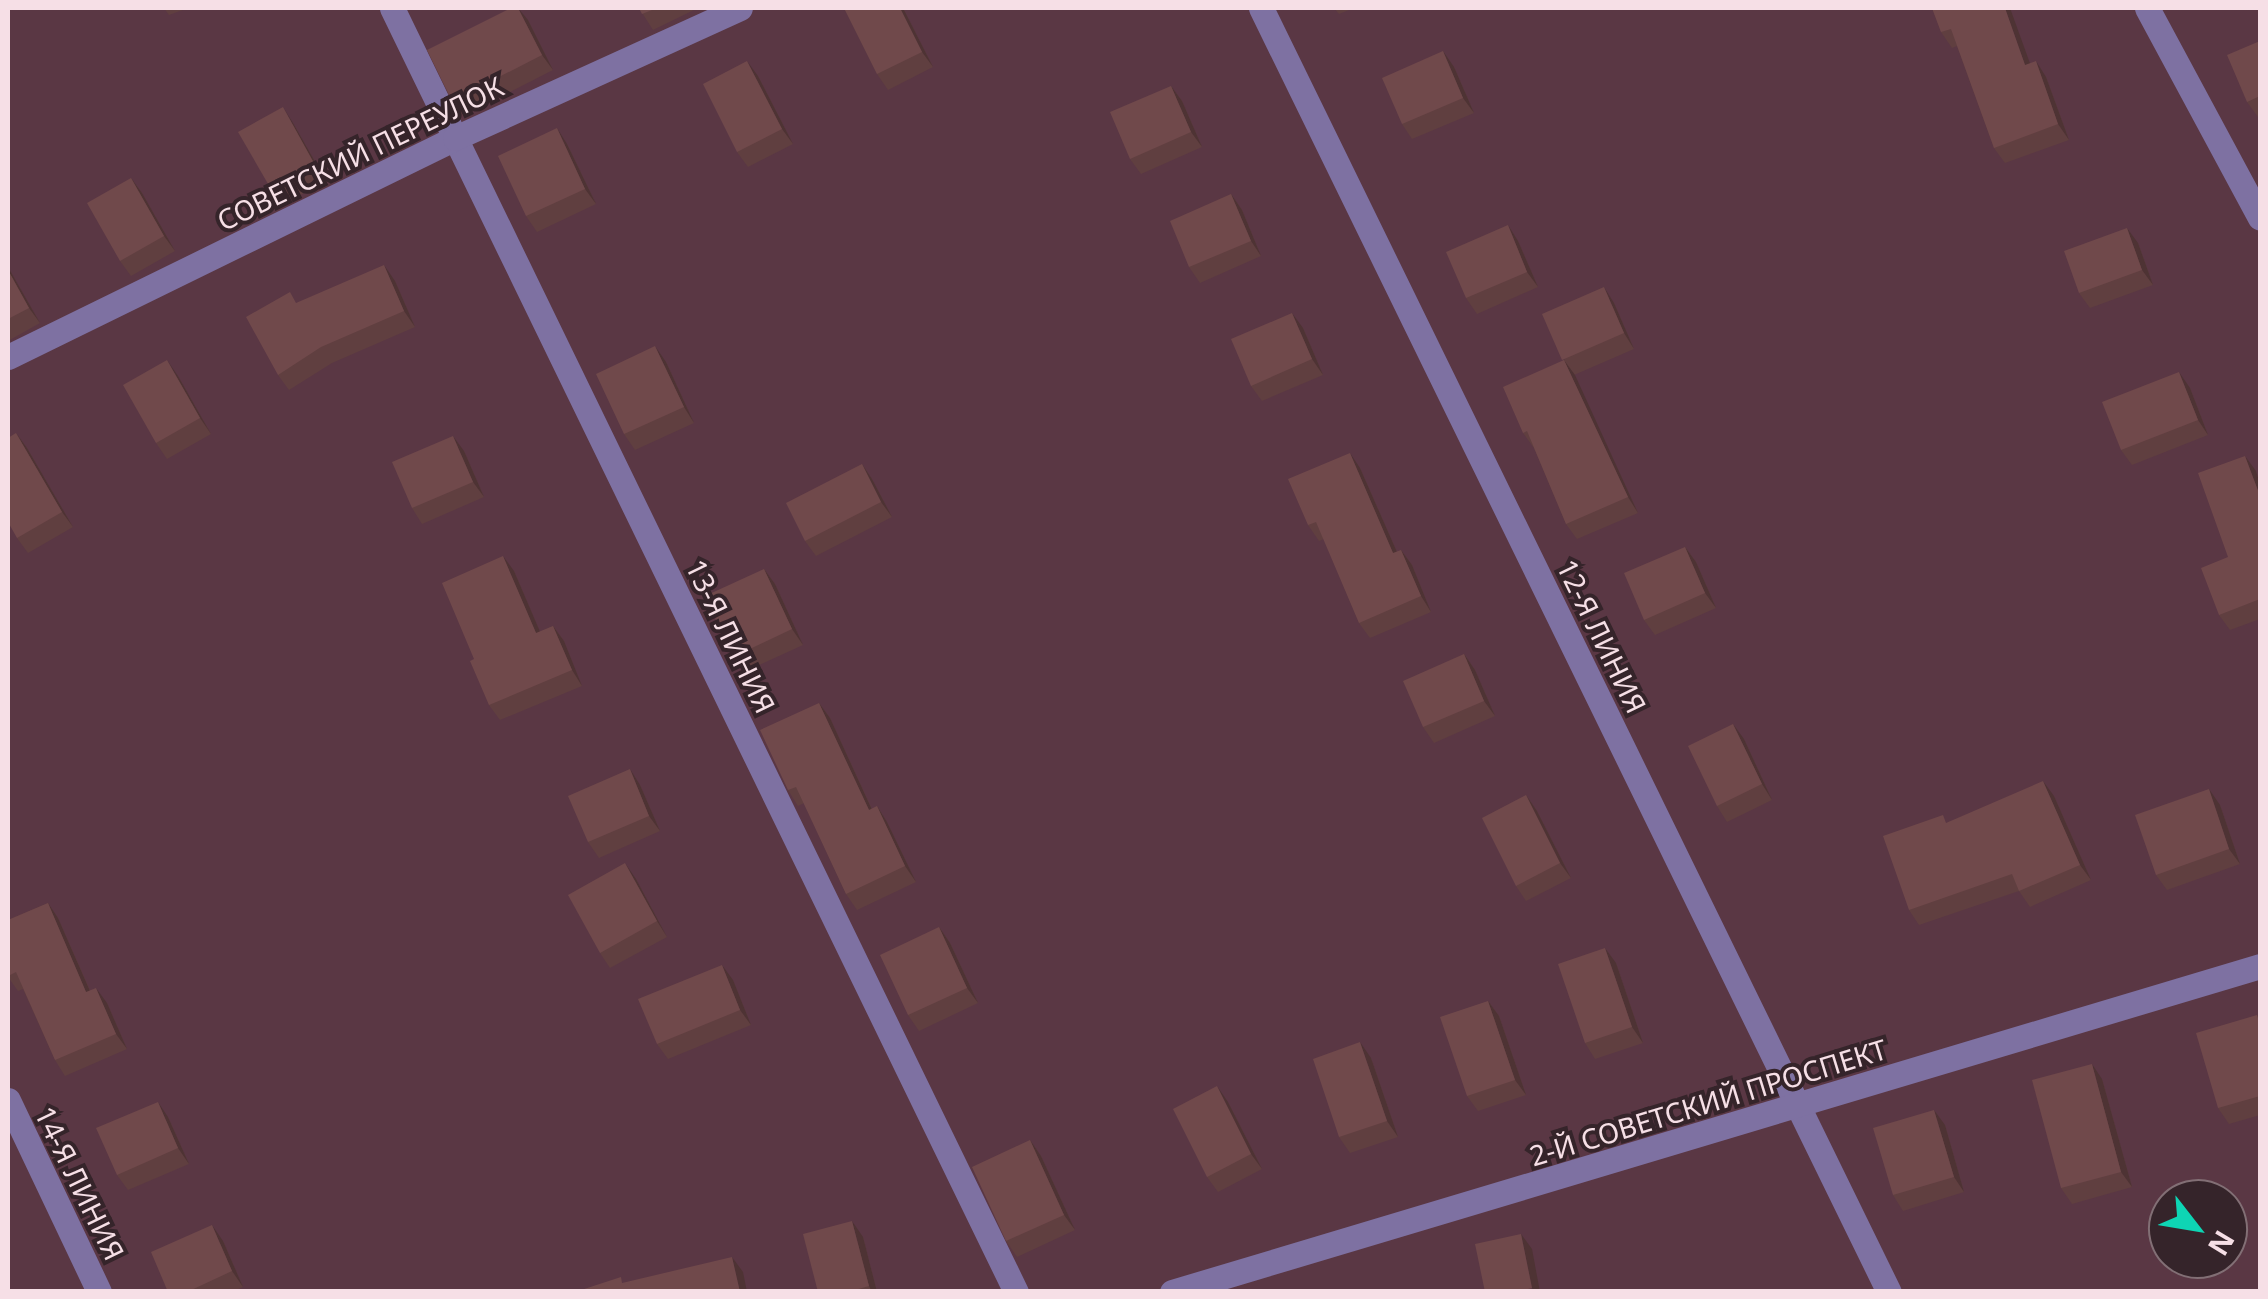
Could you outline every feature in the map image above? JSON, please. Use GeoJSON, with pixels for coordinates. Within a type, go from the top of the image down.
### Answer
{"type":"FeatureCollection","features":[{"type":"Feature","properties":{"kind":"street","name":"13-Я ЛИНИЯ"},"geometry":{"type":"LineString","coordinates":[[392,8],[1016,1292]]}},
{"type":"Feature","properties":{"kind":"street","name":"СОВЕТСКИЙ ПЕРЕУЛОК"},"geometry":{"type":"LineString","coordinates":[[8,358],[455,138],[740,8]]}},
{"type":"Feature","properties":{"kind":"street","name":"12-Я ЛИНИЯ"},"geometry":{"type":"LineString","coordinates":[[1261,8],[1889,1292]]}},
{"type":"Feature","properties":{"kind":"street"},"geometry":{"type":"LineString","coordinates":[[2147,8],[2260,218]]}},
{"type":"Feature","properties":{"kind":"street","name":"2-Й СОВЕТСКИЙ ПРОСПЕКТ"},"geometry":{"type":"LineString","coordinates":[[1172,1292],[1798,1108],[2260,966]]}},
{"type":"Feature","properties":{"kind":"street","name":"14-Я ЛИНИЯ"},"geometry":{"type":"LineString","coordinates":[[8,1100],[99,1292]]}},
{"type":"Feature","properties":{"kind":"building"},"geometry":{"type":"Polygon","coordinates":[[[518,8],[542,55],[452,101],[427,50],[518,8]]]}},
{"type":"Feature","properties":{"kind":"building"},"geometry":{"type":"Polygon","coordinates":[[[844,8],[900,8],[922,52],[877,74],[844,8]]]}},
{"type":"Feature","properties":{"kind":"building"},"geometry":{"type":"Polygon","coordinates":[[[1932,8],[2005,8],[2025,65],[2036,61],[2058,124],[1994,148],[1951,29],[1941,32],[1932,8]]]}},
{"type":"Feature","properties":{"kind":"building"},"geometry":{"type":"Polygon","coordinates":[[[2260,41],[2260,96],[2247,102],[2227,55],[2260,41]]]}},
{"type":"Feature","properties":{"kind":"building"},"geometry":{"type":"Polygon","coordinates":[[[1443,51],[1463,98],[1402,124],[1382,78],[1443,51]]]}},
{"type":"Feature","properties":{"kind":"building"},"geometry":{"type":"Polygon","coordinates":[[[747,61],[782,129],[737,152],[703,84],[747,61]]]}},
{"type":"Feature","properties":{"kind":"building"},"geometry":{"type":"Polygon","coordinates":[[[1171,86],[1191,132],[1130,159],[1110,112],[1171,86]]]}},
{"type":"Feature","properties":{"kind":"building"},"geometry":{"type":"Polygon","coordinates":[[[283,107],[315,165],[271,189],[238,132],[283,107]]]}},
{"type":"Feature","properties":{"kind":"building"},"geometry":{"type":"Polygon","coordinates":[[[557,128],[585,189],[526,216],[498,156],[557,128]]]}},
{"type":"Feature","properties":{"kind":"building"},"geometry":{"type":"Polygon","coordinates":[[[131,178],[164,236],[120,261],[87,203],[131,178]]]}},
{"type":"Feature","properties":{"kind":"building"},"geometry":{"type":"Polygon","coordinates":[[[1231,194],[1251,241],[1189,267],[1170,221],[1231,194]]]}},
{"type":"Feature","properties":{"kind":"building"},"geometry":{"type":"Polygon","coordinates":[[[1508,225],[1527,272],[1466,298],[1446,252],[1508,225]]]}},
{"type":"Feature","properties":{"kind":"building"},"geometry":{"type":"Polygon","coordinates":[[[2127,228],[2142,270],[2079,293],[2064,251],[2127,228]]]}},
{"type":"Feature","properties":{"kind":"building"},"geometry":{"type":"Polygon","coordinates":[[[384,265],[404,311],[321,347],[278,375],[246,317],[290,292],[296,303],[384,265]]]}},
{"type":"Feature","properties":{"kind":"building"},"geometry":{"type":"Polygon","coordinates":[[[8,270],[29,308],[8,319],[8,270]]]}},
{"type":"Feature","properties":{"kind":"building"},"geometry":{"type":"Polygon","coordinates":[[[1604,287],[1624,333],[1562,360],[1542,314],[1604,287]]]}},
{"type":"Feature","properties":{"kind":"building"},"geometry":{"type":"Polygon","coordinates":[[[1292,313],[1312,359],[1251,386],[1231,339],[1292,313]]]}},
{"type":"Feature","properties":{"kind":"building"},"geometry":{"type":"Polygon","coordinates":[[[655,346],[684,407],[624,434],[596,374],[655,346]]]}},
{"type":"Feature","properties":{"kind":"building"},"geometry":{"type":"Polygon","coordinates":[[[167,360],[200,418],[156,443],[123,385],[167,360]]]}},
{"type":"Feature","properties":{"kind":"building"},"geometry":{"type":"Polygon","coordinates":[[[1564,360],[1628,497],[1566,524],[1527,431],[1523,433],[1503,387],[1564,360]]]}},
{"type":"Feature","properties":{"kind":"building"},"geometry":{"type":"Polygon","coordinates":[[[2179,372],[2198,420],[2121,450],[2102,402],[2179,372]]]}},
{"type":"Feature","properties":{"kind":"building"},"geometry":{"type":"Polygon","coordinates":[[[16,433],[62,512],[17,538],[8,522],[8,438],[16,433]]]}},
{"type":"Feature","properties":{"kind":"building"},"geometry":{"type":"Polygon","coordinates":[[[453,436],[473,482],[412,508],[392,462],[453,436]]]}},
{"type":"Feature","properties":{"kind":"building"},"geometry":{"type":"Polygon","coordinates":[[[1350,453],[1393,553],[1401,550],[1421,596],[1359,623],[1316,522],[1308,525],[1288,479],[1350,453]]]}},
{"type":"Feature","properties":{"kind":"building"},"geometry":{"type":"Polygon","coordinates":[[[2245,456],[2260,496],[2260,599],[2219,615],[2201,568],[2228,557],[2198,473],[2245,456]]]}},
{"type":"Feature","properties":{"kind":"building"},"geometry":{"type":"Polygon","coordinates":[[[862,464],[881,502],[805,541],[786,503],[862,464]]]}},
{"type":"Feature","properties":{"kind":"building"},"geometry":{"type":"Polygon","coordinates":[[[1685,547],[1705,593],[1644,620],[1624,573],[1685,547]]]}},
{"type":"Feature","properties":{"kind":"building"},"geometry":{"type":"Polygon","coordinates":[[[503,556],[536,633],[553,626],[572,670],[489,705],[442,583],[503,556]]]}},
{"type":"Feature","properties":{"kind":"building"},"geometry":{"type":"Polygon","coordinates":[[[764,569],[792,629],[733,657],[705,596],[764,569]]]}},
{"type":"Feature","properties":{"kind":"building"},"geometry":{"type":"Polygon","coordinates":[[[1464,654],[1484,701],[1423,727],[1403,681],[1464,654]]]}},
{"type":"Feature","properties":{"kind":"building"},"geometry":{"type":"Polygon","coordinates":[[[819,703],[869,810],[877,806],[905,866],[846,894],[796,787],[788,790],[760,730],[819,703]]]}},
{"type":"Feature","properties":{"kind":"building"},"geometry":{"type":"Polygon","coordinates":[[[1733,724],[1762,784],[1717,806],[1688,746],[1733,724]]]}},
{"type":"Feature","properties":{"kind":"building"},"geometry":{"type":"Polygon","coordinates":[[[630,769],[649,816],[588,842],[568,796],[630,769]]]}},
{"type":"Feature","properties":{"kind":"building"},"geometry":{"type":"Polygon","coordinates":[[[2043,781],[2080,865],[2019,891],[2012,874],[1909,910],[1883,836],[1943,815],[1946,823],[2043,781]]]}},
{"type":"Feature","properties":{"kind":"building"},"geometry":{"type":"Polygon","coordinates":[[[2209,789],[2229,849],[2156,875],[2135,815],[2209,789]]]}},
{"type":"Feature","properties":{"kind":"building"},"geometry":{"type":"Polygon","coordinates":[[[1526,795],[1560,863],[1516,886],[1482,818],[1526,795]]]}},
{"type":"Feature","properties":{"kind":"building"},"geometry":{"type":"Polygon","coordinates":[[[625,863],[657,921],[600,953],[568,895],[625,863]]]}},
{"type":"Feature","properties":{"kind":"building"},"geometry":{"type":"Polygon","coordinates":[[[48,903],[86,992],[96,988],[116,1034],[55,1060],[16,972],[8,976],[8,920],[48,903]]]}},
{"type":"Feature","properties":{"kind":"building"},"geometry":{"type":"Polygon","coordinates":[[[939,927],[967,988],[908,1015],[880,955],[939,927]]]}},
{"type":"Feature","properties":{"kind":"building"},"geometry":{"type":"Polygon","coordinates":[[[1605,948],[1632,1027],[1585,1043],[1558,964],[1605,948]]]}},
{"type":"Feature","properties":{"kind":"building"},"geometry":{"type":"Polygon","coordinates":[[[722,965],[740,1010],[657,1044],[638,999],[722,965]]]}},
{"type":"Feature","properties":{"kind":"building"},"geometry":{"type":"Polygon","coordinates":[[[1488,1001],[1515,1080],[1467,1096],[1440,1017],[1488,1001]]]}},
{"type":"Feature","properties":{"kind":"building"},"geometry":{"type":"Polygon","coordinates":[[[2257,1015],[2260,1096],[2218,1108],[2196,1033],[2257,1015]]]}},
{"type":"Feature","properties":{"kind":"building"},"geometry":{"type":"Polygon","coordinates":[[[1360,1042],[1387,1121],[1339,1137],[1313,1059],[1360,1042]]]}},
{"type":"Feature","properties":{"kind":"building"},"geometry":{"type":"Polygon","coordinates":[[[2092,1064],[2121,1172],[2061,1188],[2032,1080],[2092,1064]]]}},
{"type":"Feature","properties":{"kind":"building"},"geometry":{"type":"Polygon","coordinates":[[[1217,1086],[1251,1154],[1207,1177],[1173,1109],[1217,1086]]]}},
{"type":"Feature","properties":{"kind":"building"},"geometry":{"type":"Polygon","coordinates":[[[158,1102],[178,1148],[117,1175],[96,1128],[158,1102]]]}},
{"type":"Feature","properties":{"kind":"building"},"geometry":{"type":"Polygon","coordinates":[[[1934,1110],[1954,1177],[1893,1195],[1873,1128],[1934,1110]]]}},
{"type":"Feature","properties":{"kind":"building"},"geometry":{"type":"Polygon","coordinates":[[[1030,1140],[1064,1215],[1006,1241],[972,1167],[1030,1140]]]}},
{"type":"Feature","properties":{"kind":"building"},"geometry":{"type":"Polygon","coordinates":[[[852,1221],[869,1286],[848,1292],[818,1292],[803,1234],[852,1221]]]}},
{"type":"Feature","properties":{"kind":"building"},"geometry":{"type":"Polygon","coordinates":[[[212,1225],[232,1271],[187,1292],[168,1292],[151,1252],[212,1225]]]}},
{"type":"Feature","properties":{"kind":"building"},"geometry":{"type":"Polygon","coordinates":[[[1521,1234],[1532,1288],[1485,1292],[1475,1244],[1521,1234]]]}},
{"type":"Feature","properties":{"kind":"building"},"geometry":{"type":"Polygon","coordinates":[[[732,1257],[740,1292],[575,1292],[621,1277],[622,1283],[732,1257]]]}}]}
